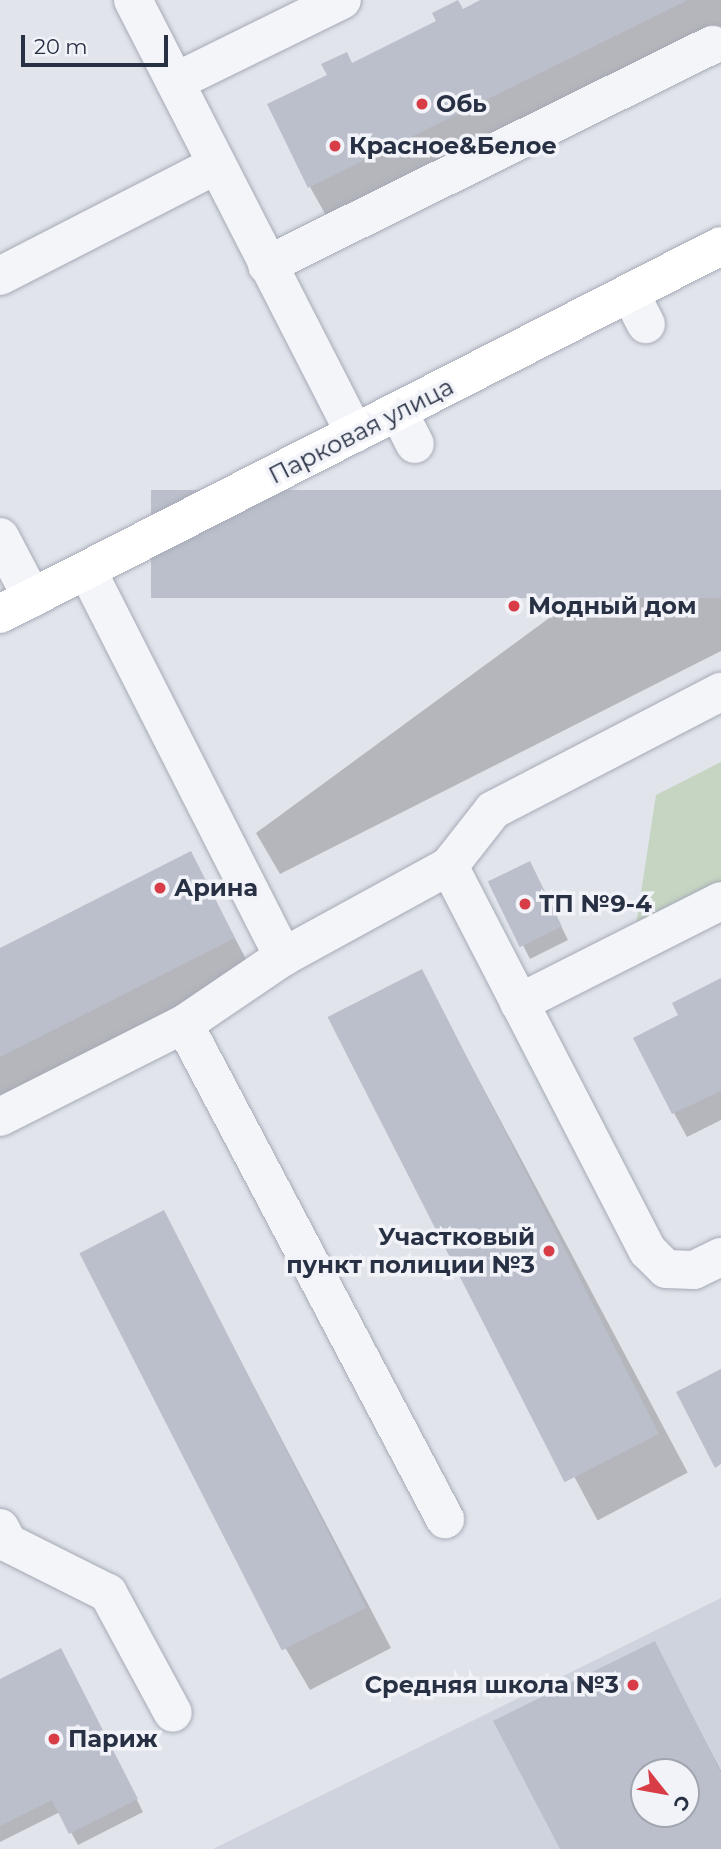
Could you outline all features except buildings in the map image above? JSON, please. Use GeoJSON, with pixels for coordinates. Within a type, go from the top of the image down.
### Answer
{"type":"FeatureCollection","features":[{"type":"Feature","properties":{"kind":"main road","name":"Парковая улица"},"geometry":{"type":"LineString","coordinates":[[16,606],[355,434],[407,428],[638,309],[721,246]]}},
{"type":"Feature","properties":{"kind":"lane"},"geometry":{"type":"LineString","coordinates":[[175,82],[342,0]]}},
{"type":"Feature","properties":{"kind":"lane"},"geometry":{"type":"LineString","coordinates":[[131,1],[355,434]]}},
{"type":"Feature","properties":{"kind":"lane"},"geometry":{"type":"LineString","coordinates":[[267,264],[713,45]]}},
{"type":"Feature","properties":{"kind":"lane"},"geometry":{"type":"LineString","coordinates":[[0,276],[216,164]]}},
{"type":"Feature","properties":{"kind":"lane"},"geometry":{"type":"LineString","coordinates":[[0,537],[16,606]]}},
{"type":"Feature","properties":{"kind":"lane"},"geometry":{"type":"LineString","coordinates":[[87,570],[283,957]]}},
{"type":"Feature","properties":{"kind":"lane"},"geometry":{"type":"LineString","coordinates":[[0,1117],[184,1024],[283,957],[449,866],[493,810],[721,692]]}},
{"type":"Feature","properties":{"kind":"lane"},"geometry":{"type":"LineString","coordinates":[[449,866],[648,1251],[666,1269],[694,1270],[721,1256]]}},
{"type":"Feature","properties":{"kind":"lane"},"geometry":{"type":"LineString","coordinates":[[519,1003],[721,901]]}},
{"type":"Feature","properties":{"kind":"lane"},"geometry":{"type":"LineString","coordinates":[[184,1024],[445,1519]]}},
{"type":"Feature","properties":{"kind":"lane"},"geometry":{"type":"LineString","coordinates":[[0,1528],[8,1543],[108,1593],[173,1713]]}},
{"type":"Feature","properties":{"kind":"shaded area","name":"Средняя школа №3"},"geometry":{"type":"Polygon","coordinates":[[[721,1598],[721,1849],[213,1849],[721,1598]]]}},
{"type":"Feature","properties":{"kind":"green space"},"geometry":{"type":"Polygon","coordinates":[[[721,762],[721,888],[635,932],[656,795],[721,762]]]}},
{"type":"Feature","properties":{"kind":"place","name":"Обь"},"geometry":{"type":"Point","coordinates":[422,104]}},
{"type":"Feature","properties":{"kind":"place","name":"Красное&Белое"},"geometry":{"type":"Point","coordinates":[335,146]}},
{"type":"Feature","properties":{"kind":"place","name":"Модный дом"},"geometry":{"type":"Point","coordinates":[514,606]}},
{"type":"Feature","properties":{"kind":"place","name":"Арина"},"geometry":{"type":"Point","coordinates":[160,888]}},
{"type":"Feature","properties":{"kind":"place","name":"ТП №9-4"},"geometry":{"type":"Point","coordinates":[525,904]}},
{"type":"Feature","properties":{"kind":"place","name":"Участковый пункт полиции №3"},"geometry":{"type":"Point","coordinates":[549,1251]}},
{"type":"Feature","properties":{"kind":"place","name":"Средняя школа №3"},"geometry":{"type":"Point","coordinates":[633,1685]}},
{"type":"Feature","properties":{"kind":"place","name":"Париж"},"geometry":{"type":"Point","coordinates":[54,1739]}}]}
